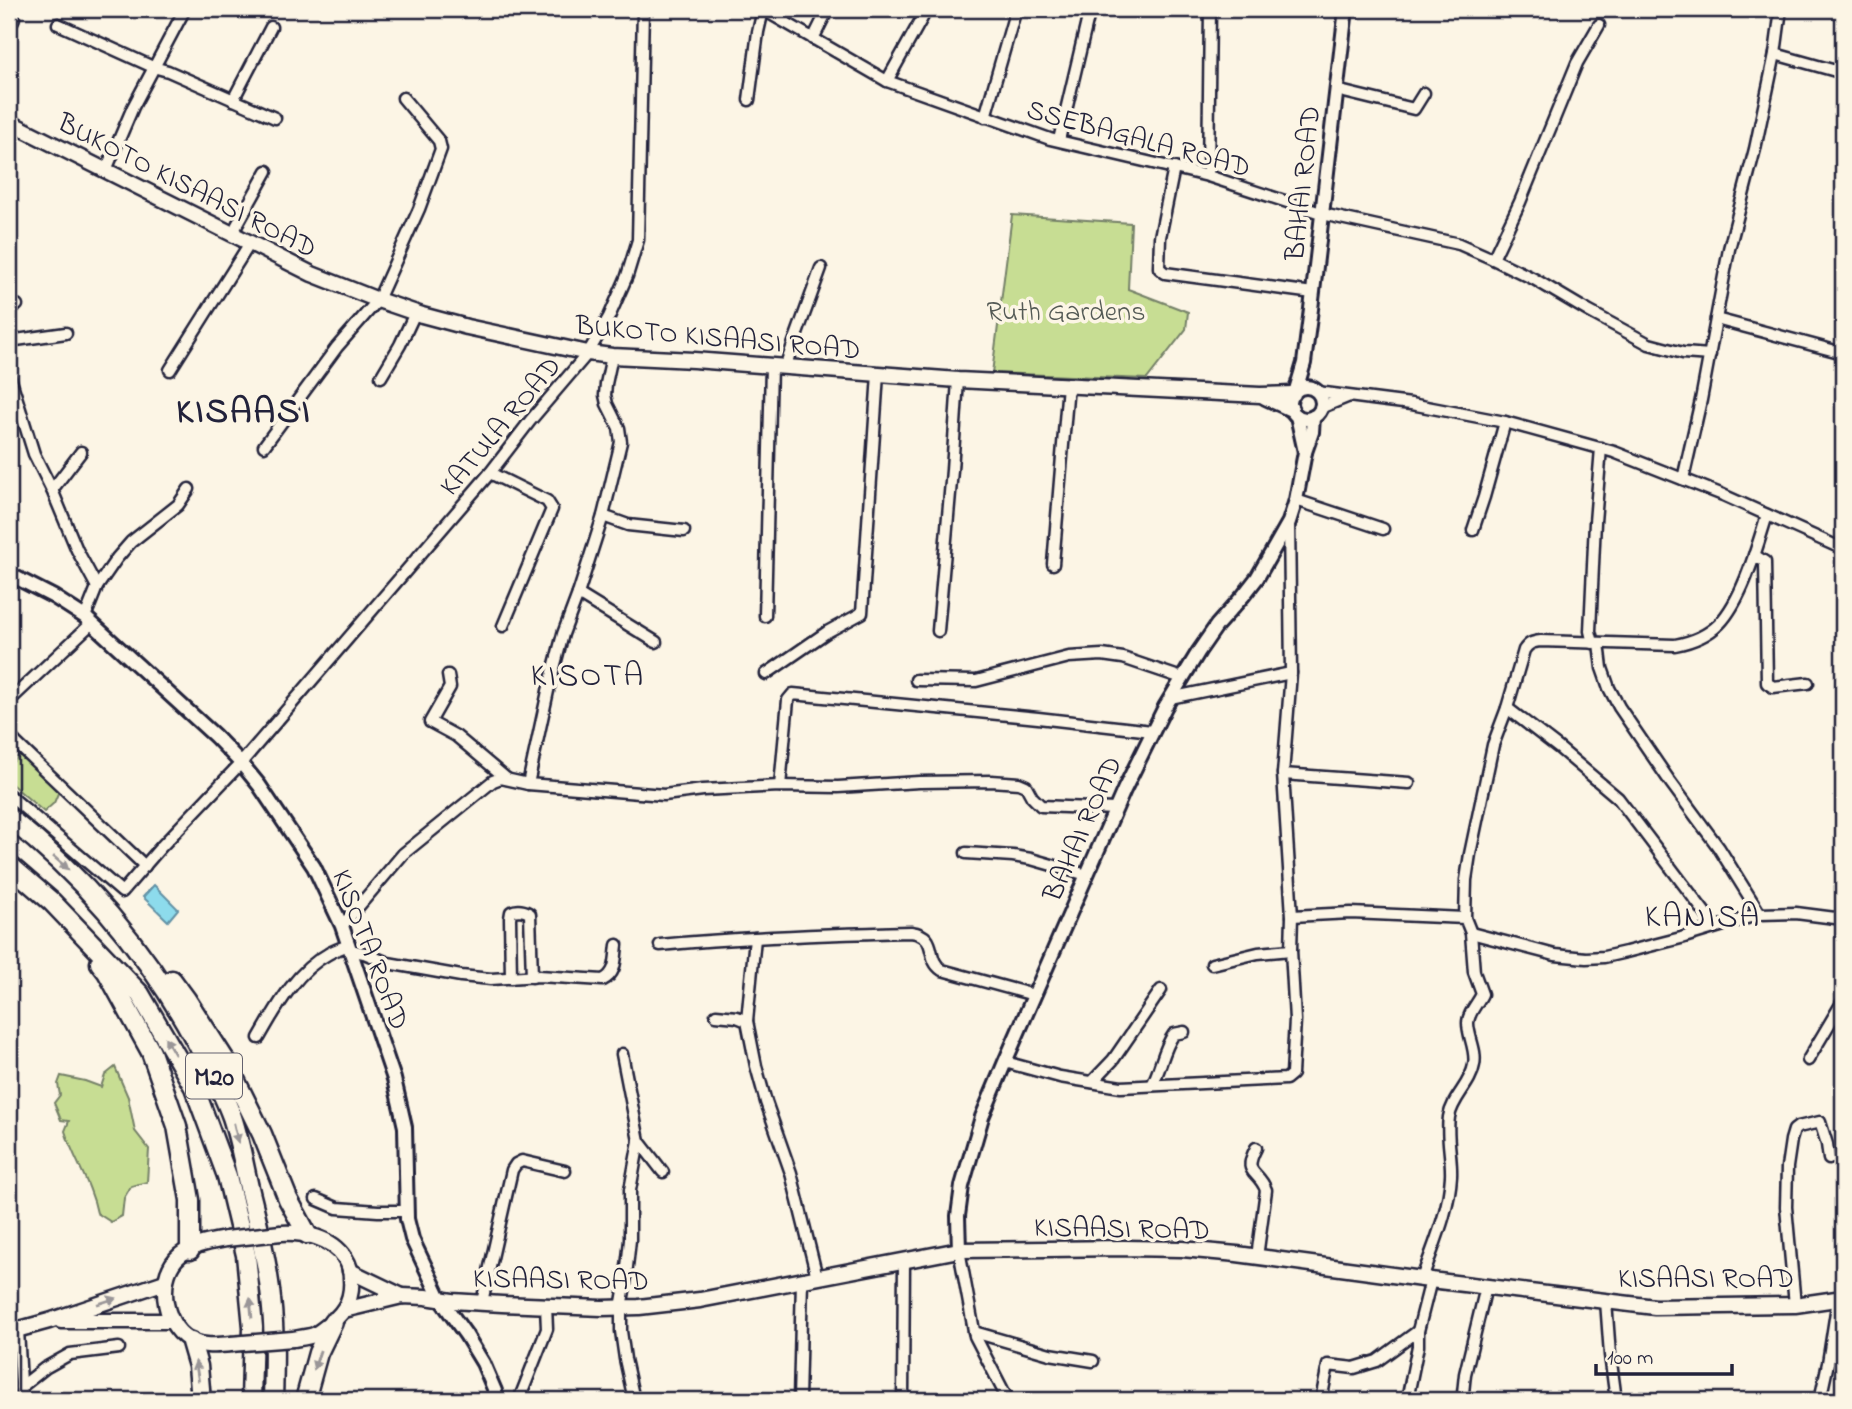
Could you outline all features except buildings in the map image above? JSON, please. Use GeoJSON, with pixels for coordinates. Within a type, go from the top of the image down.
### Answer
{"type":"FeatureCollection","features":[{"type":"Feature","properties":{"kind":"highway","name":"M20"},"geometry":{"type":"LineString","coordinates":[[9,818],[69,870],[106,908],[163,984],[214,1076],[232,1119],[256,1218],[271,1298],[273,1400]]}},
{"type":"Feature","properties":{"kind":"highway","name":"M20"},"geometry":{"type":"LineString","coordinates":[[9,865],[52,902],[140,994],[194,1087],[227,1176],[246,1255],[253,1327],[251,1400]]}},
{"type":"Feature","properties":{"kind":"highway"},"geometry":{"type":"LineString","coordinates":[[52,902],[107,972],[151,1052],[177,1126],[190,1200],[190,1250]]}},
{"type":"Feature","properties":{"kind":"highway"},"geometry":{"type":"LineString","coordinates":[[106,908],[146,945],[186,999],[227,1063],[262,1134],[288,1199],[307,1234]]}},
{"type":"Feature","properties":{"kind":"highway"},"geometry":{"type":"LineString","coordinates":[[305,1400],[318,1353],[339,1316]]}},
{"type":"Feature","properties":{"kind":"highway"},"geometry":{"type":"LineString","coordinates":[[191,1342],[198,1366],[201,1400]]}},
{"type":"Feature","properties":{"kind":"main road","name":"BUKOTO KISAASI ROAD"},"geometry":{"type":"LineString","coordinates":[[9,122],[312,274],[415,313],[467,327],[612,356],[958,380],[1261,395],[1294,402]]}},
{"type":"Feature","properties":{"kind":"main road"},"geometry":{"type":"LineString","coordinates":[[281,1233],[307,1234],[321,1239],[345,1257],[351,1272],[352,1286],[350,1300],[339,1316],[314,1335],[207,1346],[191,1342],[170,1321],[165,1282],[177,1258],[204,1243],[281,1233]]}},
{"type":"Feature","properties":{"kind":"main road","name":"KISAASI ROAD"},"geometry":{"type":"LineString","coordinates":[[402,1296],[546,1306],[621,1308],[700,1300],[959,1250],[1182,1249],[1655,1307],[1795,1304],[1840,1298]]}},
{"type":"Feature","properties":{"kind":"main road"},"geometry":{"type":"LineString","coordinates":[[351,1272],[402,1296]]}},
{"type":"Feature","properties":{"kind":"main road"},"geometry":{"type":"LineString","coordinates":[[14,1331],[165,1282]]}},
{"type":"Feature","properties":{"kind":"main road"},"geometry":{"type":"LineString","coordinates":[[339,1316],[402,1296]]}},
{"type":"Feature","properties":{"kind":"main road"},"geometry":{"type":"LineString","coordinates":[[49,1321],[170,1321]]}},
{"type":"Feature","properties":{"kind":"street"},"geometry":{"type":"LineString","coordinates":[[106,170],[132,107],[185,9]]}},
{"type":"Feature","properties":{"kind":"street","name":"KATULA ROAD"},"geometry":{"type":"LineString","coordinates":[[9,795],[122,891],[241,763],[490,473],[588,353],[624,284],[638,240],[643,9]]}},
{"type":"Feature","properties":{"kind":"street"},"geometry":{"type":"LineString","coordinates":[[749,100],[763,9]]}},
{"type":"Feature","properties":{"kind":"street","name":"SSEBAGALA ROAD"},"geometry":{"type":"LineString","coordinates":[[763,9],[887,82],[1059,141],[1208,176],[1323,214],[1446,241],[1493,259],[1534,279],[1649,344],[1682,353],[1710,355]]}},
{"type":"Feature","properties":{"kind":"street"},"geometry":{"type":"LineString","coordinates":[[813,39],[828,9]]}},
{"type":"Feature","properties":{"kind":"street"},"geometry":{"type":"LineString","coordinates":[[887,82],[927,9]]}},
{"type":"Feature","properties":{"kind":"street"},"geometry":{"type":"LineString","coordinates":[[985,117],[1016,9]]}},
{"type":"Feature","properties":{"kind":"street"},"geometry":{"type":"LineString","coordinates":[[1059,141],[1090,9]]}},
{"type":"Feature","properties":{"kind":"street"},"geometry":{"type":"LineString","coordinates":[[1208,176],[1209,9]]}},
{"type":"Feature","properties":{"kind":"street","name":"BAHAI ROAD"},"geometry":{"type":"LineString","coordinates":[[1305,452],[1294,402],[1304,363],[1346,9]]}},
{"type":"Feature","properties":{"kind":"street"},"geometry":{"type":"LineString","coordinates":[[1683,479],[1710,355],[1729,249],[1755,149],[1775,54],[1781,9]]}},
{"type":"Feature","properties":{"kind":"street"},"geometry":{"type":"LineString","coordinates":[[9,29],[14,19]]}},
{"type":"Feature","properties":{"kind":"street"},"geometry":{"type":"LineString","coordinates":[[58,24],[275,118]]}},
{"type":"Feature","properties":{"kind":"street"},"geometry":{"type":"LineString","coordinates":[[1493,259],[1520,202],[1577,63],[1598,25]]}},
{"type":"Feature","properties":{"kind":"street"},"geometry":{"type":"LineString","coordinates":[[233,100],[271,27]]}},
{"type":"Feature","properties":{"kind":"street"},"geometry":{"type":"LineString","coordinates":[[1775,54],[1843,73]]}},
{"type":"Feature","properties":{"kind":"street"},"geometry":{"type":"LineString","coordinates":[[1336,90],[1414,109],[1424,93]]}},
{"type":"Feature","properties":{"kind":"street"},"geometry":{"type":"LineString","coordinates":[[264,446],[337,347],[378,300],[419,209],[441,149],[439,141],[403,98]]}},
{"type":"Feature","properties":{"kind":"street"},"geometry":{"type":"LineString","coordinates":[[1174,168],[1160,237],[1159,268],[1166,273],[1313,293]]}},
{"type":"Feature","properties":{"kind":"street"},"geometry":{"type":"LineString","coordinates":[[232,234],[267,171]]}},
{"type":"Feature","properties":{"kind":"street"},"geometry":{"type":"LineString","coordinates":[[170,370],[250,243]]}},
{"type":"Feature","properties":{"kind":"street"},"geometry":{"type":"LineString","coordinates":[[765,616],[778,366],[821,268]]}},
{"type":"Feature","properties":{"kind":"street"},"geometry":{"type":"LineString","coordinates":[[381,377],[401,345],[415,313]]}},
{"type":"Feature","properties":{"kind":"street"},"geometry":{"type":"LineString","coordinates":[[1716,319],[1843,353]]}},
{"type":"Feature","properties":{"kind":"street"},"geometry":{"type":"LineString","coordinates":[[9,341],[66,332]]}},
{"type":"Feature","properties":{"kind":"street"},"geometry":{"type":"LineString","coordinates":[[528,784],[563,634],[603,516],[621,442],[620,431],[607,404],[606,395],[612,356]]}},
{"type":"Feature","properties":{"kind":"street","name":"BAHAI ROAD"},"geometry":{"type":"LineString","coordinates":[[959,1250],[958,1216],[962,1186],[982,1117],[1115,809],[1152,731],[1182,678],[1217,625],[1256,578],[1289,522],[1321,397],[1315,390],[1304,363]]}},
{"type":"Feature","properties":{"kind":"street"},"geometry":{"type":"LineString","coordinates":[[9,374],[34,454],[77,550],[97,587]]}},
{"type":"Feature","properties":{"kind":"street"},"geometry":{"type":"LineString","coordinates":[[765,674],[827,632],[862,613],[878,374]]}},
{"type":"Feature","properties":{"kind":"street"},"geometry":{"type":"LineString","coordinates":[[938,631],[958,380]]}},
{"type":"Feature","properties":{"kind":"street"},"geometry":{"type":"LineString","coordinates":[[1053,564],[1068,385]]}},
{"type":"Feature","properties":{"kind":"street"},"geometry":{"type":"LineString","coordinates":[[1347,396],[1308,419],[1294,402],[1307,387],[1505,422],[1601,448],[1683,479],[1843,549]]}},
{"type":"Feature","properties":{"kind":"street"},"geometry":{"type":"LineString","coordinates":[[1473,530],[1485,498],[1505,422]]}},
{"type":"Feature","properties":{"kind":"street"},"geometry":{"type":"LineString","coordinates":[[1601,448],[1590,631],[1602,668],[1619,707],[1718,848],[1760,914]]}},
{"type":"Feature","properties":{"kind":"street"},"geometry":{"type":"LineString","coordinates":[[52,490],[81,452]]}},
{"type":"Feature","properties":{"kind":"street"},"geometry":{"type":"LineString","coordinates":[[490,473],[547,501],[552,509],[503,625]]}},
{"type":"Feature","properties":{"kind":"street"},"geometry":{"type":"LineString","coordinates":[[9,701],[88,620],[97,587],[117,558],[131,542],[178,505],[189,489]]}},
{"type":"Feature","properties":{"kind":"street"},"geometry":{"type":"LineString","coordinates":[[1296,500],[1383,529]]}},
{"type":"Feature","properties":{"kind":"street"},"geometry":{"type":"LineString","coordinates":[[1406,1400],[1418,1346],[1427,1280],[1451,1176],[1449,1116],[1474,1067],[1468,1024],[1482,994],[1474,972],[1471,933],[1465,918],[1466,880],[1493,745],[1524,650],[1533,642],[1541,640],[1675,645],[1690,641],[1713,629],[1724,617],[1745,580],[1767,515]]}},
{"type":"Feature","properties":{"kind":"street"},"geometry":{"type":"LineString","coordinates":[[603,516],[628,524],[684,531]]}},
{"type":"Feature","properties":{"kind":"street"},"geometry":{"type":"LineString","coordinates":[[1004,1062],[1060,1077],[1121,1087],[1290,1077],[1293,1068],[1295,1020],[1283,775],[1290,673],[1289,522]]}},
{"type":"Feature","properties":{"kind":"street"},"geometry":{"type":"LineString","coordinates":[[1754,555],[1765,562],[1766,683],[1773,687],[1808,684]]}},
{"type":"Feature","properties":{"kind":"street","name":"KISOTA ROAD"},"geometry":{"type":"LineString","coordinates":[[9,574],[54,597],[88,620],[215,736],[259,785],[314,867],[342,926],[394,1079],[405,1127],[407,1211],[412,1239],[441,1300],[483,1363],[497,1400]]}},
{"type":"Feature","properties":{"kind":"street"},"geometry":{"type":"LineString","coordinates":[[578,594],[656,642]]}},
{"type":"Feature","properties":{"kind":"street"},"geometry":{"type":"LineString","coordinates":[[916,680],[976,681],[1069,657],[1102,655],[1123,658],[1182,678]]}},
{"type":"Feature","properties":{"kind":"street"},"geometry":{"type":"LineString","coordinates":[[1170,698],[1290,673]]}},
{"type":"Feature","properties":{"kind":"street"},"geometry":{"type":"LineString","coordinates":[[448,675],[450,687],[430,722],[456,736],[507,779]]}},
{"type":"Feature","properties":{"kind":"street"},"geometry":{"type":"LineString","coordinates":[[779,786],[788,700],[793,694],[1152,731]]}},
{"type":"Feature","properties":{"kind":"street"},"geometry":{"type":"LineString","coordinates":[[1507,708],[1618,798],[1715,926]]}},
{"type":"Feature","properties":{"kind":"street"},"geometry":{"type":"LineString","coordinates":[[11,742],[145,866]]}},
{"type":"Feature","properties":{"kind":"street"},"geometry":{"type":"LineString","coordinates":[[1283,775],[1409,783]]}},
{"type":"Feature","properties":{"kind":"street"},"geometry":{"type":"LineString","coordinates":[[342,926],[403,854],[493,781],[501,778],[528,784],[664,795],[779,786],[824,788],[991,781],[1020,783],[1026,786],[1031,797],[1041,806],[1115,809]]}},
{"type":"Feature","properties":{"kind":"street"},"geometry":{"type":"LineString","coordinates":[[966,853],[1031,859],[1087,876]]}},
{"type":"Feature","properties":{"kind":"street"},"geometry":{"type":"LineString","coordinates":[[511,978],[510,918],[511,912],[514,911],[530,914],[532,977]]}},
{"type":"Feature","properties":{"kind":"street"},"geometry":{"type":"LineString","coordinates":[[1292,916],[1351,913],[1465,918]]}},
{"type":"Feature","properties":{"kind":"street"},"geometry":{"type":"LineString","coordinates":[[1471,933],[1555,955],[1586,958],[1626,952],[1760,914],[1796,913],[1843,919]]}},
{"type":"Feature","properties":{"kind":"street"},"geometry":{"type":"LineString","coordinates":[[660,945],[807,935],[918,933],[929,940],[935,964],[942,970],[1034,995]]}},
{"type":"Feature","properties":{"kind":"street"},"geometry":{"type":"LineString","coordinates":[[755,938],[747,1021],[756,1066],[791,1173],[817,1277]]}},
{"type":"Feature","properties":{"kind":"street"},"geometry":{"type":"LineString","coordinates":[[259,1038],[295,982],[328,953],[349,948],[388,963],[438,974],[491,979],[532,977],[603,980],[614,970],[617,945]]}},
{"type":"Feature","properties":{"kind":"street"},"geometry":{"type":"LineString","coordinates":[[1212,964],[1258,953],[1291,950]]}},
{"type":"Feature","properties":{"kind":"street"},"geometry":{"type":"LineString","coordinates":[[1092,1082],[1113,1060],[1161,990]]}},
{"type":"Feature","properties":{"kind":"street"},"geometry":{"type":"LineString","coordinates":[[1808,1060],[1843,1001]]}},
{"type":"Feature","properties":{"kind":"street"},"geometry":{"type":"LineString","coordinates":[[716,1014],[747,1021]]}},
{"type":"Feature","properties":{"kind":"street"},"geometry":{"type":"LineString","coordinates":[[1152,1085],[1169,1041],[1174,1034],[1184,1032]]}},
{"type":"Feature","properties":{"kind":"street"},"geometry":{"type":"LineString","coordinates":[[622,1054],[639,1141],[630,1190],[630,1240],[621,1308],[621,1331],[634,1400]]}},
{"type":"Feature","properties":{"kind":"street"},"geometry":{"type":"LineString","coordinates":[[1795,1304],[1786,1187],[1794,1130],[1819,1122],[1829,1159]]}},
{"type":"Feature","properties":{"kind":"street"},"geometry":{"type":"LineString","coordinates":[[639,1141],[663,1172]]}},
{"type":"Feature","properties":{"kind":"street"},"geometry":{"type":"LineString","coordinates":[[1256,1149],[1250,1159],[1250,1166],[1266,1190],[1257,1257]]}},
{"type":"Feature","properties":{"kind":"street"},"geometry":{"type":"LineString","coordinates":[[482,1302],[512,1170],[522,1161],[565,1171]]}},
{"type":"Feature","properties":{"kind":"street"},"geometry":{"type":"LineString","coordinates":[[316,1199],[337,1208],[407,1211]]}},
{"type":"Feature","properties":{"kind":"street"},"geometry":{"type":"LineString","coordinates":[[959,1250],[974,1332],[1008,1400]]}},
{"type":"Feature","properties":{"kind":"street"},"geometry":{"type":"LineString","coordinates":[[903,1400],[904,1260]]}},
{"type":"Feature","properties":{"kind":"street"},"geometry":{"type":"LineString","coordinates":[[799,1400],[802,1280]]}},
{"type":"Feature","properties":{"kind":"street"},"geometry":{"type":"LineString","coordinates":[[1464,1400],[1465,1374],[1486,1287]]}},
{"type":"Feature","properties":{"kind":"street"},"geometry":{"type":"LineString","coordinates":[[1820,1400],[1840,1298]]}},
{"type":"Feature","properties":{"kind":"street"},"geometry":{"type":"LineString","coordinates":[[1605,1301],[1616,1400]]}},
{"type":"Feature","properties":{"kind":"street"},"geometry":{"type":"LineString","coordinates":[[519,1400],[547,1329],[546,1306]]}},
{"type":"Feature","properties":{"kind":"street"},"geometry":{"type":"LineString","coordinates":[[14,1331],[22,1400]]}},
{"type":"Feature","properties":{"kind":"street"},"geometry":{"type":"LineString","coordinates":[[1324,1400],[1322,1395],[1328,1365],[1354,1368],[1377,1362],[1418,1331]]}},
{"type":"Feature","properties":{"kind":"street"},"geometry":{"type":"LineString","coordinates":[[974,1332],[1050,1354],[1093,1361]]}},
{"type":"Feature","properties":{"kind":"street"},"geometry":{"type":"LineString","coordinates":[[22,1387],[45,1368],[69,1354],[119,1348]]}},
{"type":"Feature","properties":{"kind":"green space","name":"Ruth Gardens"},"geometry":{"type":"Polygon","coordinates":[[[1012,215],[1131,223],[1128,289],[1188,312],[1186,329],[1147,379],[992,373],[1012,215]]]}},
{"type":"Feature","properties":{"kind":"green space"},"geometry":{"type":"Polygon","coordinates":[[[20,754],[59,791],[54,803],[44,812],[9,782],[9,766],[20,754]]]}},
{"type":"Feature","properties":{"kind":"green space"},"geometry":{"type":"Polygon","coordinates":[[[115,1067],[128,1097],[135,1131],[149,1149],[147,1182],[131,1186],[124,1198],[122,1216],[111,1222],[97,1213],[65,1131],[69,1121],[61,1120],[54,1103],[60,1095],[58,1084],[61,1076],[101,1087],[105,1075],[115,1067]]]}},
{"type":"Feature","properties":{"kind":"water"},"geometry":{"type":"Polygon","coordinates":[[[154,885],[178,909],[168,921],[143,897],[154,885]]]}},
{"type":"Feature","properties":{"kind":"district","name":"KISAASI"},"geometry":{"type":"Point","coordinates":[244,410]}},
{"type":"Feature","properties":{"kind":"district","name":"KISOTA"},"geometry":{"type":"Point","coordinates":[588,674]}},
{"type":"Feature","properties":{"kind":"district","name":"KANISA"},"geometry":{"type":"Point","coordinates":[1703,915]}}]}
